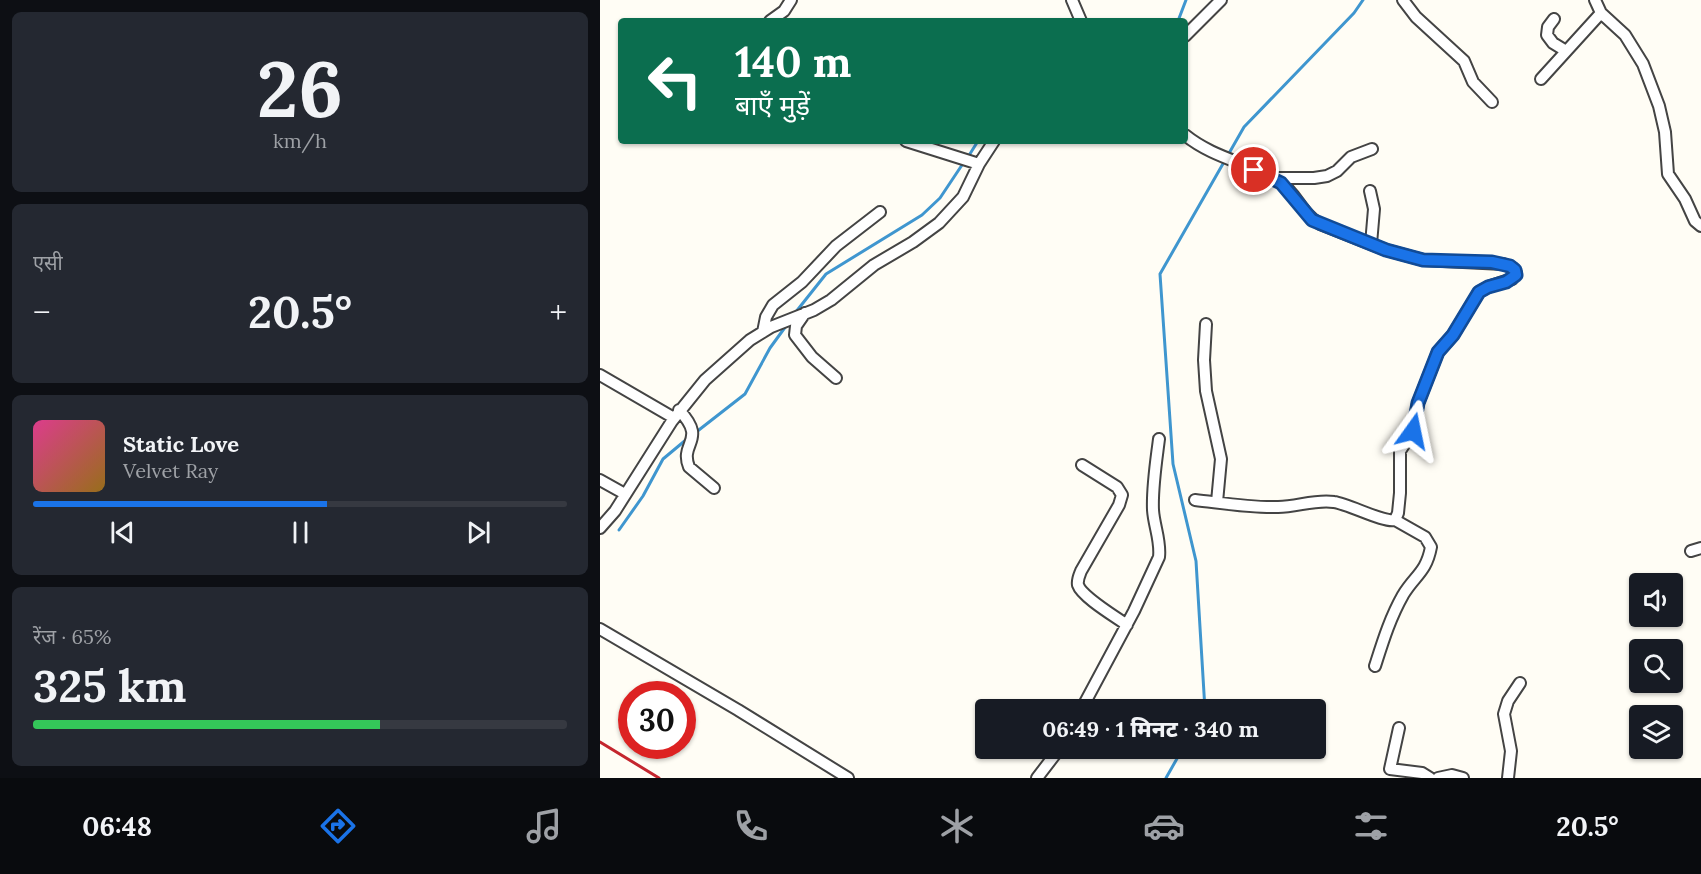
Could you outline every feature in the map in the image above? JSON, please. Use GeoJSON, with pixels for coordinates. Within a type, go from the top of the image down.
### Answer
{"type":"FeatureCollection","features":[{"type":"Feature","properties":{"kind":"street"},"geometry":{"type":"LineString","coordinates":[[774,18],[784,10],[791,0]]}},
{"type":"Feature","properties":{"kind":"street"},"geometry":{"type":"LineString","coordinates":[[1072,0],[1080,18]]}},
{"type":"Feature","properties":{"kind":"street"},"geometry":{"type":"LineString","coordinates":[[1188,33],[1221,0]]}},
{"type":"Feature","properties":{"kind":"street"},"geometry":{"type":"LineString","coordinates":[[1403,0],[1411,11],[1464,61],[1473,82],[1492,102]]}},
{"type":"Feature","properties":{"kind":"street"},"geometry":{"type":"LineString","coordinates":[[1595,0],[1601,13],[1625,35],[1643,64],[1659,106],[1665,132],[1668,174],[1685,199],[1695,221],[1701,226]]}},
{"type":"Feature","properties":{"kind":"street"},"geometry":{"type":"LineString","coordinates":[[1541,79],[1601,13]]}},
{"type":"Feature","properties":{"kind":"street"},"geometry":{"type":"LineString","coordinates":[[1554,19],[1548,27],[1547,35],[1553,43],[1566,51]]}},
{"type":"Feature","properties":{"kind":"street"},"geometry":{"type":"LineString","coordinates":[[1188,137],[1205,149],[1271,178],[1287,188],[1312,220],[1371,244],[1423,260],[1503,264],[1513,268],[1516,273],[1512,279],[1479,292],[1453,335],[1438,352],[1418,403],[1413,431],[1400,451],[1400,493],[1395,520]]}},
{"type":"Feature","properties":{"kind":"street"},"geometry":{"type":"LineString","coordinates":[[916,144],[980,164]]}},
{"type":"Feature","properties":{"kind":"street"},"geometry":{"type":"LineString","coordinates":[[600,528],[611,516],[676,414],[716,368],[763,332],[831,300],[874,265],[913,242],[939,223],[963,197],[992,144]]}},
{"type":"Feature","properties":{"kind":"street"},"geometry":{"type":"LineString","coordinates":[[1271,178],[1327,176],[1337,171],[1351,157],[1372,149]]}},
{"type":"Feature","properties":{"kind":"street"},"geometry":{"type":"LineString","coordinates":[[1370,191],[1374,209],[1371,244]]}},
{"type":"Feature","properties":{"kind":"street"},"geometry":{"type":"LineString","coordinates":[[763,332],[766,317],[773,305],[802,282],[836,246],[880,212]]}},
{"type":"Feature","properties":{"kind":"street"},"geometry":{"type":"LineString","coordinates":[[806,313],[796,326],[795,335],[812,357],[836,378]]}},
{"type":"Feature","properties":{"kind":"street"},"geometry":{"type":"LineString","coordinates":[[1206,324],[1204,360],[1206,392],[1221,459],[1217,502]]}},
{"type":"Feature","properties":{"kind":"street"},"geometry":{"type":"LineString","coordinates":[[600,375],[689,421],[694,434],[687,456],[689,467],[714,488]]}},
{"type":"Feature","properties":{"kind":"street"},"geometry":{"type":"LineString","coordinates":[[1087,699],[1127,625],[1159,553],[1153,499],[1159,440]]}},
{"type":"Feature","properties":{"kind":"street"},"geometry":{"type":"LineString","coordinates":[[1082,465],[1117,487],[1122,495],[1119,505],[1081,571],[1078,586],[1090,598],[1127,625]]}},
{"type":"Feature","properties":{"kind":"street"},"geometry":{"type":"LineString","coordinates":[[600,480],[625,494]]}},
{"type":"Feature","properties":{"kind":"street"},"geometry":{"type":"LineString","coordinates":[[1195,500],[1272,507],[1326,501],[1337,502],[1388,521],[1395,520],[1429,541],[1431,547],[1426,565],[1404,593],[1375,666]]}},
{"type":"Feature","properties":{"kind":"street"},"geometry":{"type":"LineString","coordinates":[[600,629],[848,778]]}},
{"type":"Feature","properties":{"kind":"street"},"geometry":{"type":"LineString","coordinates":[[1508,778],[1511,751],[1504,714],[1508,701],[1520,683]]}},
{"type":"Feature","properties":{"kind":"street"},"geometry":{"type":"LineString","coordinates":[[1399,728],[1390,769],[1422,772],[1430,778]]}},
{"type":"Feature","properties":{"kind":"street"},"geometry":{"type":"LineString","coordinates":[[1037,778],[1052,759]]}},
{"type":"Feature","properties":{"kind":"street"},"geometry":{"type":"LineString","coordinates":[[1438,778],[1452,775],[1463,778]]}},
{"type":"Feature","properties":{"kind":"waterway"},"geometry":{"type":"LineString","coordinates":[[1179,18],[1186,0]]}},
{"type":"Feature","properties":{"kind":"waterway"},"geometry":{"type":"LineString","coordinates":[[1204,699],[1196,561],[1173,464],[1160,274],[1244,127],[1354,13],[1363,0]]}},
{"type":"Feature","properties":{"kind":"waterway"},"geometry":{"type":"LineString","coordinates":[[968,157],[976,144]]}},
{"type":"Feature","properties":{"kind":"waterway"},"geometry":{"type":"LineString","coordinates":[[795,313],[826,274],[922,215],[940,198],[964,162]]}},
{"type":"Feature","properties":{"kind":"waterway"},"geometry":{"type":"LineString","coordinates":[[695,433],[745,394],[770,348],[786,326]]}},
{"type":"Feature","properties":{"kind":"waterway"},"geometry":{"type":"LineString","coordinates":[[619,530],[643,496],[663,459],[687,439]]}},
{"type":"Feature","properties":{"kind":"waterway"},"geometry":{"type":"LineString","coordinates":[[1166,778],[1177,759]]}},
{"type":"Feature","properties":{"kind":"railway"},"geometry":{"type":"LineString","coordinates":[[600,742],[659,778]]}},
{"type":"Feature","properties":{"kind":"route"},"geometry":{"type":"LineString","coordinates":[[1254,170],[1287,188],[1312,220],[1386,250],[1437,262],[1492,262],[1510,266],[1515,270],[1516,275],[1512,279],[1494,284],[1479,292],[1453,335],[1438,352],[1418,403],[1413,431]]}}]}
